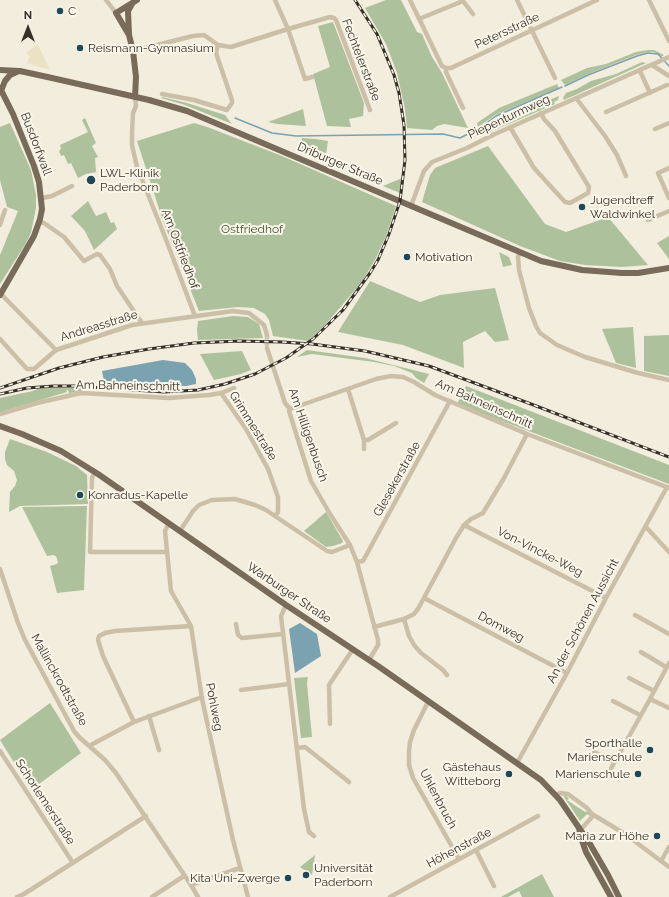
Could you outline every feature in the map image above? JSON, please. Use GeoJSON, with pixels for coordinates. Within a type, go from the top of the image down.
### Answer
{"type":"FeatureCollection","features":[{"type":"Feature","properties":{"kind":"main road"},"geometry":{"type":"LineString","coordinates":[[129,35],[116,13],[135,1]]}},
{"type":"Feature","properties":{"kind":"main road"},"geometry":{"type":"LineString","coordinates":[[135,1],[128,11],[129,35],[133,51],[136,77],[135,97]]}},
{"type":"Feature","properties":{"kind":"main road","name":"Driburger Straße"},"geometry":{"type":"LineString","coordinates":[[0,70],[20,71],[181,109],[541,261],[593,271],[638,273],[669,268]]}},
{"type":"Feature","properties":{"kind":"main road"},"geometry":{"type":"LineString","coordinates":[[1,90],[5,81],[10,76],[20,71]]}},
{"type":"Feature","properties":{"kind":"main road","name":"Busdorfwall"},"geometry":{"type":"LineString","coordinates":[[0,294],[29,246],[39,222],[42,209],[42,198],[34,166],[14,114],[1,90]]}},
{"type":"Feature","properties":{"kind":"main road","name":"Warburger Straße"},"geometry":{"type":"LineString","coordinates":[[0,426],[61,451],[95,472],[541,780],[556,795],[565,807],[597,856],[619,897]]}},
{"type":"Feature","properties":{"kind":"main road","name":"Warburger Straße"},"geometry":{"type":"LineString","coordinates":[[578,828],[580,838],[586,852],[611,897]]}},
{"type":"Feature","properties":{"kind":"street"},"geometry":{"type":"LineString","coordinates":[[106,0],[116,13]]}},
{"type":"Feature","properties":{"kind":"street"},"geometry":{"type":"LineString","coordinates":[[275,0],[288,29],[305,79],[312,77]]}},
{"type":"Feature","properties":{"kind":"street"},"geometry":{"type":"LineString","coordinates":[[410,0],[442,66],[446,68],[446,72],[463,108]]}},
{"type":"Feature","properties":{"kind":"street"},"geometry":{"type":"LineString","coordinates":[[518,0],[555,78]]}},
{"type":"Feature","properties":{"kind":"street","name":"Petersstraße"},"geometry":{"type":"LineString","coordinates":[[446,68],[451,68],[597,0]]}},
{"type":"Feature","properties":{"kind":"street"},"geometry":{"type":"LineString","coordinates":[[649,0],[669,41]]}},
{"type":"Feature","properties":{"kind":"street"},"geometry":{"type":"LineString","coordinates":[[419,19],[463,1],[473,14]]}},
{"type":"Feature","properties":{"kind":"street","name":"Fechtelerstraße"},"geometry":{"type":"LineString","coordinates":[[218,45],[231,47],[330,17],[334,18],[370,110]]}},
{"type":"Feature","properties":{"kind":"street"},"geometry":{"type":"LineString","coordinates":[[133,51],[193,36],[204,35],[218,45],[216,52],[217,56],[232,100],[232,103],[227,110],[194,100],[162,94]]}},
{"type":"Feature","properties":{"kind":"street","name":"Piepenturmweg"},"geometry":{"type":"LineString","coordinates":[[411,206],[424,170],[432,162],[467,148],[541,113],[669,57]]}},
{"type":"Feature","properties":{"kind":"street"},"geometry":{"type":"LineString","coordinates":[[654,64],[669,76]]}},
{"type":"Feature","properties":{"kind":"street"},"geometry":{"type":"LineString","coordinates":[[640,70],[650,93]]}},
{"type":"Feature","properties":{"kind":"street"},"geometry":{"type":"LineString","coordinates":[[606,112],[667,85]]}},
{"type":"Feature","properties":{"kind":"street","name":"Am Ostfriedhof"},"geometry":{"type":"LineString","coordinates":[[135,97],[136,106],[133,113],[132,145],[137,167],[195,316]]}},
{"type":"Feature","properties":{"kind":"street"},"geometry":{"type":"LineString","coordinates":[[576,98],[605,136],[617,155],[626,176]]}},
{"type":"Feature","properties":{"kind":"street"},"geometry":{"type":"LineString","coordinates":[[510,127],[534,168],[565,202],[570,203],[588,193],[589,187],[555,131],[544,119],[541,113]]}},
{"type":"Feature","properties":{"kind":"street"},"geometry":{"type":"LineString","coordinates":[[655,129],[669,123]]}},
{"type":"Feature","properties":{"kind":"street"},"geometry":{"type":"LineString","coordinates":[[669,168],[658,173],[669,198]]}},
{"type":"Feature","properties":{"kind":"street"},"geometry":{"type":"LineString","coordinates":[[42,198],[52,196],[72,186]]}},
{"type":"Feature","properties":{"kind":"street"},"geometry":{"type":"LineString","coordinates":[[0,225],[5,210]]}},
{"type":"Feature","properties":{"kind":"street"},"geometry":{"type":"LineString","coordinates":[[648,220],[669,211]]}},
{"type":"Feature","properties":{"kind":"street"},"geometry":{"type":"LineString","coordinates":[[39,222],[44,223],[64,238],[84,261],[97,254],[100,255],[110,269],[117,286],[142,323]]}},
{"type":"Feature","properties":{"kind":"street"},"geometry":{"type":"LineString","coordinates":[[520,253],[518,257],[519,270],[529,308],[540,333],[557,346],[585,357],[638,373],[669,380]]}},
{"type":"Feature","properties":{"kind":"street","name":"Andreasstraße"},"geometry":{"type":"LineString","coordinates":[[0,294],[56,350]]}},
{"type":"Feature","properties":{"kind":"street"},"geometry":{"type":"LineString","coordinates":[[195,316],[233,311],[249,312],[264,325],[267,335]]}},
{"type":"Feature","properties":{"kind":"street","name":"Andreasstraße"},"geometry":{"type":"LineString","coordinates":[[0,339],[27,368],[34,369],[56,350],[107,332],[142,323],[195,316]]}},
{"type":"Feature","properties":{"kind":"street","name":"Am Hilligenbusch"},"geometry":{"type":"LineString","coordinates":[[267,348],[285,403],[290,409],[289,411],[311,481],[350,545],[357,562],[378,645],[369,660]]}},
{"type":"Feature","properties":{"kind":"street","name":"Am Bahneinschnitt"},"geometry":{"type":"LineString","coordinates":[[290,409],[386,377],[397,376],[409,380],[450,401],[527,434],[668,488]]}},
{"type":"Feature","properties":{"kind":"street","name":"Am Bahneinschnitt"},"geometry":{"type":"LineString","coordinates":[[0,414],[37,403],[81,393],[168,398],[221,393],[234,388]]}},
{"type":"Feature","properties":{"kind":"street"},"geometry":{"type":"LineString","coordinates":[[348,389],[364,440],[364,449]]}},
{"type":"Feature","properties":{"kind":"street","name":"Grimmestraße"},"geometry":{"type":"LineString","coordinates":[[221,393],[246,430],[268,469],[278,497],[278,512],[275,516]]}},
{"type":"Feature","properties":{"kind":"street","name":"Glesekerstraße"},"geometry":{"type":"LineString","coordinates":[[357,562],[363,561],[450,401]]}},
{"type":"Feature","properties":{"kind":"street"},"geometry":{"type":"LineString","coordinates":[[364,440],[368,440],[396,423]]}},
{"type":"Feature","properties":{"kind":"street"},"geometry":{"type":"LineString","coordinates":[[374,627],[404,619],[414,614],[464,524],[483,513],[504,478],[527,434]]}},
{"type":"Feature","properties":{"kind":"street"},"geometry":{"type":"LineString","coordinates":[[95,472],[92,478],[90,552],[167,552]]}},
{"type":"Feature","properties":{"kind":"street","name":"An der Schönen Aussicht"},"geometry":{"type":"LineString","coordinates":[[517,763],[567,673],[606,598],[668,488]]}},
{"type":"Feature","properties":{"kind":"street"},"geometry":{"type":"LineString","coordinates":[[180,531],[193,511],[199,505],[212,500],[228,499],[239,500],[261,508],[327,551],[332,552],[350,545]]}},
{"type":"Feature","properties":{"kind":"street","name":"Pohlweg"},"geometry":{"type":"LineString","coordinates":[[169,523],[166,529],[171,592],[191,626],[202,698],[240,868],[248,897]]}},
{"type":"Feature","properties":{"kind":"street","name":"Von-Vincke-Weg"},"geometry":{"type":"LineString","coordinates":[[464,524],[606,598]]}},
{"type":"Feature","properties":{"kind":"street"},"geometry":{"type":"LineString","coordinates":[[646,527],[669,552]]}},
{"type":"Feature","properties":{"kind":"street","name":"Mallinckrodtstraße"},"geometry":{"type":"LineString","coordinates":[[0,569],[18,624],[30,651],[74,731],[105,760],[116,773],[146,816],[198,897]]}},
{"type":"Feature","properties":{"kind":"street","name":"Domweg"},"geometry":{"type":"LineString","coordinates":[[424,598],[567,673]]}},
{"type":"Feature","properties":{"kind":"street"},"geometry":{"type":"LineString","coordinates":[[286,605],[281,616],[296,748],[304,809],[309,832],[314,836]]}},
{"type":"Feature","properties":{"kind":"street"},"geometry":{"type":"LineString","coordinates":[[635,615],[669,634]]}},
{"type":"Feature","properties":{"kind":"street"},"geometry":{"type":"LineString","coordinates":[[404,619],[409,636],[414,645],[421,653],[443,670],[447,675]]}},
{"type":"Feature","properties":{"kind":"street"},"geometry":{"type":"LineString","coordinates":[[236,624],[238,635],[242,638],[283,634]]}},
{"type":"Feature","properties":{"kind":"street"},"geometry":{"type":"LineString","coordinates":[[134,722],[103,656],[98,640],[99,636],[105,632],[191,626]]}},
{"type":"Feature","properties":{"kind":"street"},"geometry":{"type":"LineString","coordinates":[[330,724],[329,685],[353,649]]}},
{"type":"Feature","properties":{"kind":"street"},"geometry":{"type":"LineString","coordinates":[[604,777],[609,772],[668,665],[641,652]]}},
{"type":"Feature","properties":{"kind":"street"},"geometry":{"type":"LineString","coordinates":[[629,678],[654,691]]}},
{"type":"Feature","properties":{"kind":"street"},"geometry":{"type":"LineString","coordinates":[[242,690],[289,684]]}},
{"type":"Feature","properties":{"kind":"street"},"geometry":{"type":"LineString","coordinates":[[90,746],[134,722],[202,698]]}},
{"type":"Feature","properties":{"kind":"street"},"geometry":{"type":"LineString","coordinates":[[650,699],[669,708]]}},
{"type":"Feature","properties":{"kind":"street"},"geometry":{"type":"LineString","coordinates":[[613,701],[640,716]]}},
{"type":"Feature","properties":{"kind":"street","name":"Uhlenbruch"},"geometry":{"type":"LineString","coordinates":[[428,702],[414,730],[410,742],[410,766],[413,778],[459,859]]}},
{"type":"Feature","properties":{"kind":"street"},"geometry":{"type":"LineString","coordinates":[[149,716],[159,750]]}},
{"type":"Feature","properties":{"kind":"street"},"geometry":{"type":"LineString","coordinates":[[296,748],[305,747],[349,782]]}},
{"type":"Feature","properties":{"kind":"street","name":"Schorlemerstraße"},"geometry":{"type":"LineString","coordinates":[[0,751],[72,863]]}},
{"type":"Feature","properties":{"kind":"street"},"geometry":{"type":"LineString","coordinates":[[594,752],[614,762]]}},
{"type":"Feature","properties":{"kind":"street"},"geometry":{"type":"LineString","coordinates":[[556,795],[560,793],[568,794],[588,808],[592,814],[625,834],[669,867]]}},
{"type":"Feature","properties":{"kind":"street"},"geometry":{"type":"LineString","coordinates":[[578,828],[583,827],[592,817],[592,814]]}},
{"type":"Feature","properties":{"kind":"street"},"geometry":{"type":"LineString","coordinates":[[17,897],[146,816]]}},
{"type":"Feature","properties":{"kind":"street","name":"Höhenstraße"},"geometry":{"type":"LineString","coordinates":[[390,897],[538,816]]}},
{"type":"Feature","properties":{"kind":"street"},"geometry":{"type":"LineString","coordinates":[[661,861],[669,847]]}},
{"type":"Feature","properties":{"kind":"street"},"geometry":{"type":"LineString","coordinates":[[476,850],[494,886]]}},
{"type":"Feature","properties":{"kind":"street"},"geometry":{"type":"LineString","coordinates":[[191,885],[240,868]]}},
{"type":"Feature","properties":{"kind":"street"},"geometry":{"type":"LineString","coordinates":[[152,897],[184,876]]}},
{"type":"Feature","properties":{"kind":"green space"},"geometry":{"type":"Polygon","coordinates":[[[386,0],[401,0],[417,32],[422,34],[468,128],[444,124],[437,126],[432,130],[407,128],[405,109],[397,73],[386,44],[365,8],[386,0]]]}},
{"type":"Feature","properties":{"kind":"green space"},"geometry":{"type":"Polygon","coordinates":[[[333,22],[364,103],[363,116],[349,119],[351,127],[327,126],[313,74],[330,67],[318,26],[333,22]]]}},
{"type":"Feature","properties":{"kind":"green space"},"geometry":{"type":"Polygon","coordinates":[[[654,50],[664,55],[661,57],[654,52],[648,52],[636,55],[588,74],[565,85],[561,80],[587,68],[606,64],[636,52],[654,50]]]}},
{"type":"Feature","properties":{"kind":"green space"},"geometry":{"type":"Polygon","coordinates":[[[642,62],[646,63],[564,100],[563,98],[566,93],[591,81],[616,74],[642,62]]]}},
{"type":"Feature","properties":{"kind":"green space"},"geometry":{"type":"Polygon","coordinates":[[[557,84],[559,88],[495,115],[478,127],[477,123],[499,108],[557,84]]]}},
{"type":"Feature","properties":{"kind":"green space"},"geometry":{"type":"Polygon","coordinates":[[[559,96],[558,100],[554,102],[555,104],[495,130],[489,128],[498,121],[559,96]]]}},
{"type":"Feature","properties":{"kind":"green space"},"geometry":{"type":"Polygon","coordinates":[[[162,97],[225,115],[232,124],[185,105],[161,98],[162,97]]]}},
{"type":"Feature","properties":{"kind":"green space"},"geometry":{"type":"Polygon","coordinates":[[[303,109],[306,126],[268,122],[303,109]]]}},
{"type":"Feature","properties":{"kind":"green space"},"geometry":{"type":"Polygon","coordinates":[[[85,118],[96,143],[92,146],[98,157],[95,158],[96,172],[86,174],[78,178],[71,163],[68,164],[64,155],[61,156],[59,151],[61,149],[60,145],[88,132],[82,120],[85,118]]]}},
{"type":"Feature","properties":{"kind":"green space"},"geometry":{"type":"Polygon","coordinates":[[[10,123],[31,170],[36,195],[36,208],[31,233],[0,284],[0,255],[18,211],[7,207],[0,180],[0,127],[10,123]]]}},
{"type":"Feature","properties":{"kind":"green space","name":"Ostfriedhof"},"geometry":{"type":"Polygon","coordinates":[[[194,123],[282,156],[396,206],[386,236],[375,260],[361,283],[326,324],[308,341],[273,336],[269,320],[265,314],[254,308],[238,307],[199,311],[163,221],[137,141],[194,123]]]}},
{"type":"Feature","properties":{"kind":"green space"},"geometry":{"type":"Polygon","coordinates":[[[302,138],[328,141],[326,155],[323,154],[322,156],[300,148],[302,138]]]}},
{"type":"Feature","properties":{"kind":"green space"},"geometry":{"type":"Polygon","coordinates":[[[488,146],[545,224],[566,232],[608,217],[648,265],[622,267],[585,265],[560,261],[520,246],[422,202],[430,175],[435,168],[488,146]]]}},
{"type":"Feature","properties":{"kind":"green space"},"geometry":{"type":"Polygon","coordinates":[[[402,178],[400,193],[383,186],[402,178]]]}},
{"type":"Feature","properties":{"kind":"green space"},"geometry":{"type":"Polygon","coordinates":[[[88,201],[96,216],[106,212],[111,223],[114,222],[117,229],[94,250],[85,231],[71,216],[88,201]]]}},
{"type":"Feature","properties":{"kind":"green space"},"geometry":{"type":"Polygon","coordinates":[[[669,236],[669,259],[657,243],[669,236]]]}},
{"type":"Feature","properties":{"kind":"green space"},"geometry":{"type":"Polygon","coordinates":[[[499,252],[509,257],[512,265],[503,267],[499,252]]]}},
{"type":"Feature","properties":{"kind":"green space"},"geometry":{"type":"Polygon","coordinates":[[[370,281],[420,302],[440,295],[495,288],[509,340],[495,342],[485,331],[463,342],[464,368],[403,345],[338,332],[370,281]]]}},
{"type":"Feature","properties":{"kind":"green space"},"geometry":{"type":"Polygon","coordinates":[[[233,316],[248,317],[259,324],[263,338],[198,340],[198,321],[233,316]]]}},
{"type":"Feature","properties":{"kind":"green space"},"geometry":{"type":"Polygon","coordinates":[[[633,327],[636,368],[616,363],[602,329],[633,327]]]}},
{"type":"Feature","properties":{"kind":"green space"},"geometry":{"type":"Polygon","coordinates":[[[669,335],[669,376],[644,371],[644,336],[669,335]]]}},
{"type":"Feature","properties":{"kind":"green space"},"geometry":{"type":"Polygon","coordinates":[[[307,350],[365,358],[429,374],[424,383],[416,378],[412,373],[394,366],[312,354],[297,357],[307,350]]]}},
{"type":"Feature","properties":{"kind":"green space"},"geometry":{"type":"Polygon","coordinates":[[[242,351],[251,370],[241,374],[214,380],[200,354],[242,351]]]}},
{"type":"Feature","properties":{"kind":"green space"},"geometry":{"type":"Polygon","coordinates":[[[466,386],[669,465],[669,484],[457,404],[466,386]]]}},
{"type":"Feature","properties":{"kind":"green space"},"geometry":{"type":"Polygon","coordinates":[[[54,387],[83,388],[83,391],[69,393],[68,390],[66,390],[67,392],[0,413],[0,398],[37,389],[54,387]]]}},
{"type":"Feature","properties":{"kind":"green space"},"geometry":{"type":"Polygon","coordinates":[[[10,439],[47,452],[76,466],[87,475],[88,504],[20,506],[9,512],[10,492],[15,486],[17,480],[14,471],[7,465],[5,459],[5,452],[10,439]]]}},
{"type":"Feature","properties":{"kind":"green space"},"geometry":{"type":"Polygon","coordinates":[[[87,506],[84,590],[57,593],[50,566],[57,564],[58,562],[56,556],[47,556],[22,507],[87,506]]]}},
{"type":"Feature","properties":{"kind":"green space"},"geometry":{"type":"Polygon","coordinates":[[[326,512],[343,541],[342,543],[326,547],[304,531],[326,512]]]}},
{"type":"Feature","properties":{"kind":"green space"},"geometry":{"type":"Polygon","coordinates":[[[308,677],[307,683],[312,737],[301,738],[294,678],[308,677]]]}},
{"type":"Feature","properties":{"kind":"green space"},"geometry":{"type":"Polygon","coordinates":[[[50,703],[81,753],[31,790],[0,740],[50,703]]]}},
{"type":"Feature","properties":{"kind":"green space"},"geometry":{"type":"Polygon","coordinates":[[[565,795],[569,799],[567,800],[585,812],[589,811],[590,816],[587,814],[580,821],[564,797],[565,795]]]}},
{"type":"Feature","properties":{"kind":"green space"},"geometry":{"type":"Polygon","coordinates":[[[315,855],[312,875],[300,867],[315,855]]]}},
{"type":"Feature","properties":{"kind":"green space"},"geometry":{"type":"Polygon","coordinates":[[[542,874],[554,897],[522,897],[519,891],[508,897],[501,897],[542,874]]]}},
{"type":"Feature","properties":{"kind":"shaded area"},"geometry":{"type":"Polygon","coordinates":[[[38,44],[50,70],[27,63],[30,56],[27,52],[38,44]]]}},
{"type":"Feature","properties":{"kind":"water"},"geometry":{"type":"Polygon","coordinates":[[[163,360],[185,363],[192,370],[196,379],[196,384],[186,386],[147,386],[104,381],[102,371],[163,360]]]}},
{"type":"Feature","properties":{"kind":"water"},"geometry":{"type":"Polygon","coordinates":[[[300,623],[317,634],[321,656],[295,673],[289,629],[300,623]]]}},
{"type":"Feature","properties":{"kind":"waterway"},"geometry":{"type":"LineString","coordinates":[[565,86],[588,75],[648,53],[658,54],[669,66]]}},
{"type":"Feature","properties":{"kind":"waterway"},"geometry":{"type":"LineString","coordinates":[[235,118],[272,133],[296,136],[443,134],[460,138],[478,129],[496,116],[562,87]]}},
{"type":"Feature","properties":{"kind":"tunnel"},"geometry":{"type":"LineString","coordinates":[[267,335],[267,348]]}},
{"type":"Feature","properties":{"kind":"railway"},"geometry":{"type":"LineString","coordinates":[[0,394],[27,388],[54,386],[164,392],[198,390],[225,384],[255,374],[286,358],[313,339],[343,310],[378,260],[389,234],[400,201],[405,160],[404,125],[399,93],[394,75],[377,34],[355,0]]}},
{"type":"Feature","properties":{"kind":"railway"},"geometry":{"type":"LineString","coordinates":[[0,388],[59,368],[103,357],[149,349],[194,343],[239,341],[312,344],[365,351],[429,366],[669,457]]}},
{"type":"Feature","properties":{"kind":"place","name":"C"},"geometry":{"type":"Point","coordinates":[60,11]}},
{"type":"Feature","properties":{"kind":"place","name":"Reismann-Gymnasium"},"geometry":{"type":"Point","coordinates":[80,48]}},
{"type":"Feature","properties":{"kind":"place","name":"LWL-Klinik Paderborn"},"geometry":{"type":"Point","coordinates":[91,180]}},
{"type":"Feature","properties":{"kind":"place","name":"Jugendtreff Waldwinkel"},"geometry":{"type":"Point","coordinates":[582,207]}},
{"type":"Feature","properties":{"kind":"place","name":"Motivation"},"geometry":{"type":"Point","coordinates":[407,257]}},
{"type":"Feature","properties":{"kind":"place","name":"Konradus-Kapelle"},"geometry":{"type":"Point","coordinates":[80,495]}},
{"type":"Feature","properties":{"kind":"place","name":"Sporthalle Marienschule"},"geometry":{"type":"Point","coordinates":[650,750]}},
{"type":"Feature","properties":{"kind":"place","name":"Gästehaus Witteborg"},"geometry":{"type":"Point","coordinates":[509,774]}},
{"type":"Feature","properties":{"kind":"place","name":"Marienschule"},"geometry":{"type":"Point","coordinates":[638,774]}},
{"type":"Feature","properties":{"kind":"place","name":"Maria zur Höhe"},"geometry":{"type":"Point","coordinates":[657,836]}},
{"type":"Feature","properties":{"kind":"place","name":"Universität Paderborn"},"geometry":{"type":"Point","coordinates":[306,875]}},
{"type":"Feature","properties":{"kind":"place","name":"Kita Uni-Zwerge"},"geometry":{"type":"Point","coordinates":[288,878]}}]}
